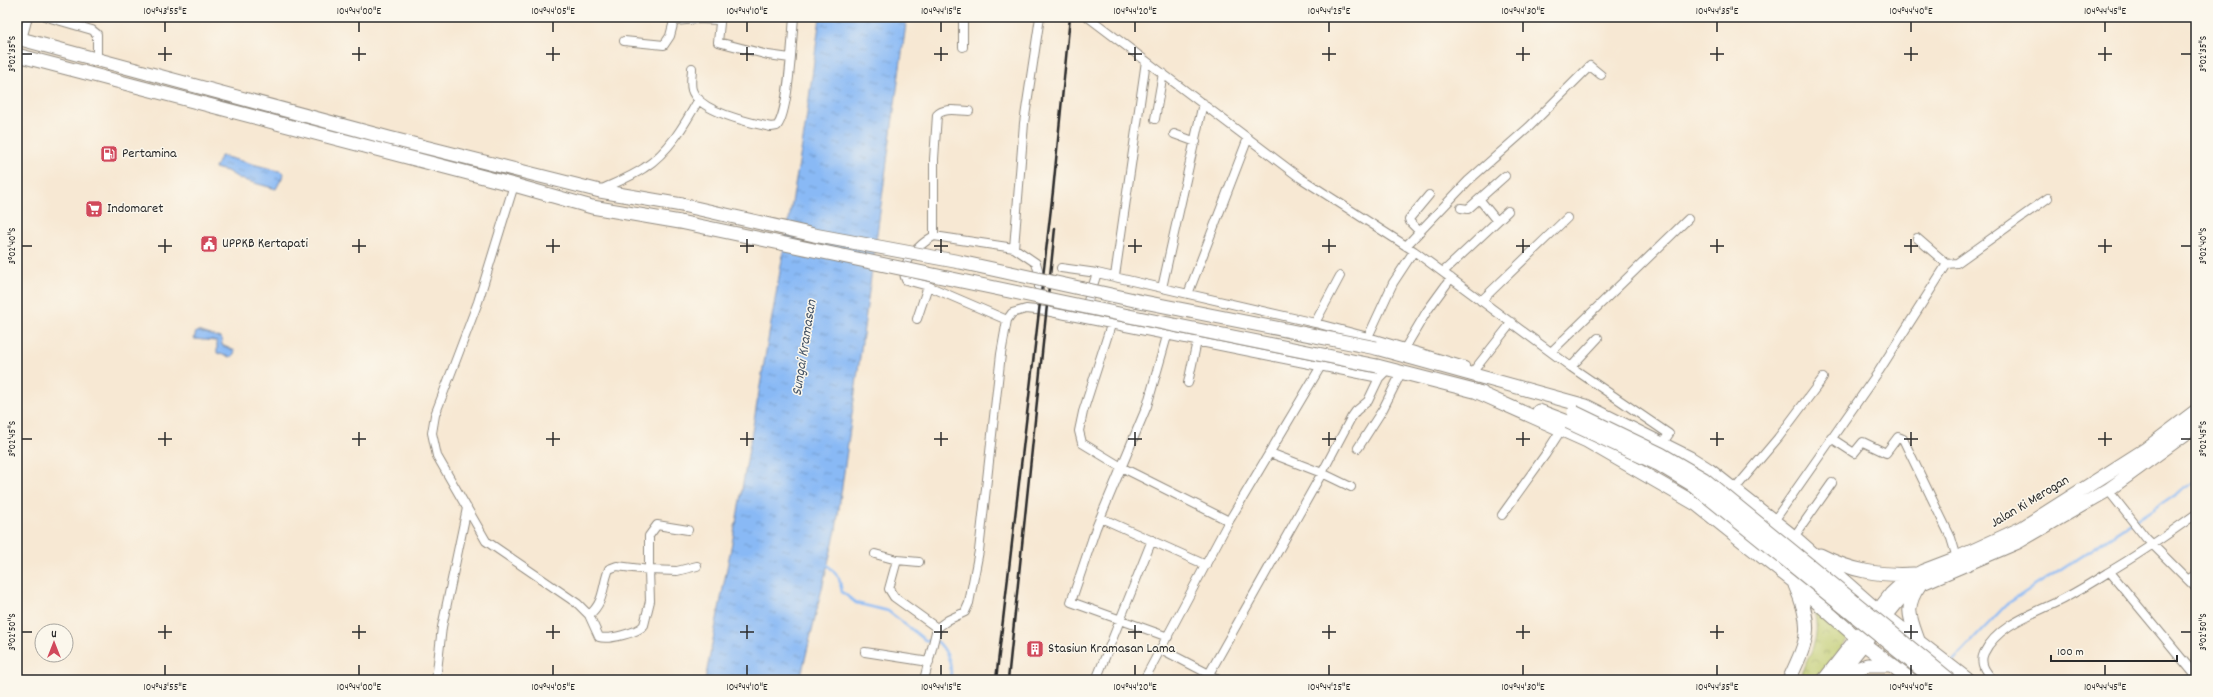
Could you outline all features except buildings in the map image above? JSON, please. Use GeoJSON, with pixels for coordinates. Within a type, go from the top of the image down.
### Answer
{"type":"FeatureCollection","features":[{"type":"Feature","properties":{"kind":"highway"},"geometry":{"type":"LineString","coordinates":[[19,38],[324,121],[600,191],[682,205],[814,235],[960,262],[1134,300],[1376,348],[1476,374],[1586,406],[1662,444],[1709,470],[1794,537],[1922,644],[1968,680]]}},
{"type":"Feature","properties":{"kind":"highway"},"geometry":{"type":"LineString","coordinates":[[17,56],[514,185],[592,207],[680,222],[1382,371],[1402,371],[1527,406],[1661,454],[1704,479],[1950,680]]}},
{"type":"Feature","properties":{"kind":"highway"},"geometry":{"type":"LineString","coordinates":[[134,87],[140,72]]}},
{"type":"Feature","properties":{"kind":"highway"},"geometry":{"type":"LineString","coordinates":[[1476,374],[1568,421],[1658,464],[1693,485],[1934,680]]}},
{"type":"Feature","properties":{"kind":"highway","name":"Jalan Ki Merogan"},"geometry":{"type":"LineString","coordinates":[[1832,679],[1860,641],[1885,612],[1906,593],[1919,578],[1957,558],[2022,528],[2146,449],[2196,411]]}},
{"type":"Feature","properties":{"kind":"highway"},"geometry":{"type":"LineString","coordinates":[[1568,421],[1587,441],[1696,504],[1794,582],[1860,641],[1908,678]]}},
{"type":"Feature","properties":{"kind":"highway","name":"Jalan Ki Merogan"},"geometry":{"type":"LineString","coordinates":[[1919,578],[2018,542],[2108,490],[2196,426]]}},
{"type":"Feature","properties":{"kind":"highway"},"geometry":{"type":"LineString","coordinates":[[1806,548],[1840,565],[1868,573],[1919,578],[1912,596],[1909,611],[1922,644]]}},
{"type":"Feature","properties":{"kind":"highway"},"geometry":{"type":"LineString","coordinates":[[1789,680],[1800,656],[1807,628],[1806,610],[1794,582]]}},
{"type":"Feature","properties":{"kind":"highway"},"geometry":{"type":"LineString","coordinates":[[1832,679],[1848,671],[1867,665],[1893,666]]}},
{"type":"Feature","properties":{"kind":"street"},"geometry":{"type":"LineString","coordinates":[[19,38],[28,17]]}},
{"type":"Feature","properties":{"kind":"street"},"geometry":{"type":"LineString","coordinates":[[47,17],[92,30],[97,34],[98,60]]}},
{"type":"Feature","properties":{"kind":"street"},"geometry":{"type":"LineString","coordinates":[[692,68],[692,88],[699,99],[730,118],[771,127],[777,126],[784,108],[794,17]]}},
{"type":"Feature","properties":{"kind":"street"},"geometry":{"type":"LineString","coordinates":[[963,17],[963,48]]}},
{"type":"Feature","properties":{"kind":"street"},"geometry":{"type":"LineString","coordinates":[[1014,248],[1024,123],[1040,17]]}},
{"type":"Feature","properties":{"kind":"street"},"geometry":{"type":"LineString","coordinates":[[1088,17],[1299,177],[1414,251],[1571,367],[1669,434],[1662,444]]}},
{"type":"Feature","properties":{"kind":"street"},"geometry":{"type":"LineString","coordinates":[[624,41],[664,45],[670,36],[674,22],[698,18],[719,20],[718,42],[768,55],[790,58]]}},
{"type":"Feature","properties":{"kind":"street"},"geometry":{"type":"LineString","coordinates":[[1115,276],[1146,60]]}},
{"type":"Feature","properties":{"kind":"street"},"geometry":{"type":"LineString","coordinates":[[1406,246],[1468,181],[1529,127],[1590,66],[1600,75]]}},
{"type":"Feature","properties":{"kind":"street"},"geometry":{"type":"LineString","coordinates":[[1155,119],[1164,74]]}},
{"type":"Feature","properties":{"kind":"street"},"geometry":{"type":"LineString","coordinates":[[600,191],[644,168],[658,156],[673,141],[699,99]]}},
{"type":"Feature","properties":{"kind":"street"},"geometry":{"type":"LineString","coordinates":[[1162,288],[1196,142],[1203,104]]}},
{"type":"Feature","properties":{"kind":"street"},"geometry":{"type":"LineString","coordinates":[[934,236],[934,159],[937,115],[941,111],[946,110],[969,111]]}},
{"type":"Feature","properties":{"kind":"street"},"geometry":{"type":"LineString","coordinates":[[1174,134],[1196,142]]}},
{"type":"Feature","properties":{"kind":"street"},"geometry":{"type":"LineString","coordinates":[[1188,294],[1248,138]]}},
{"type":"Feature","properties":{"kind":"street"},"geometry":{"type":"LineString","coordinates":[[1461,208],[1467,210],[1480,200],[1505,176]]}},
{"type":"Feature","properties":{"kind":"street"},"geometry":{"type":"LineString","coordinates":[[514,185],[478,302],[435,415],[432,433],[437,456],[486,541],[578,604],[589,616],[597,634],[602,638],[641,630],[646,621],[650,601],[647,544],[650,531],[657,525],[688,530]]}},
{"type":"Feature","properties":{"kind":"street"},"geometry":{"type":"LineString","coordinates":[[1419,231],[1409,219],[1429,195]]}},
{"type":"Feature","properties":{"kind":"street"},"geometry":{"type":"LineString","coordinates":[[1917,238],[1947,264],[1957,263],[2048,198]]}},
{"type":"Feature","properties":{"kind":"street"},"geometry":{"type":"LineString","coordinates":[[1480,200],[1497,221]]}},
{"type":"Feature","properties":{"kind":"street"},"geometry":{"type":"LineString","coordinates":[[1443,272],[1508,211]]}},
{"type":"Feature","properties":{"kind":"street"},"geometry":{"type":"LineString","coordinates":[[1481,301],[1567,218]]}},
{"type":"Feature","properties":{"kind":"street"},"geometry":{"type":"LineString","coordinates":[[1551,352],[1688,219]]}},
{"type":"Feature","properties":{"kind":"street"},"geometry":{"type":"LineString","coordinates":[[1007,320],[928,286],[906,280],[904,277],[911,256],[918,247],[934,236],[1014,248],[1032,259],[1038,268],[1040,310]]}},
{"type":"Feature","properties":{"kind":"street"},"geometry":{"type":"LineString","coordinates":[[1368,337],[1393,283],[1414,251]]}},
{"type":"Feature","properties":{"kind":"street"},"geometry":{"type":"LineString","coordinates":[[1774,521],[1879,371],[1947,264]]}},
{"type":"Feature","properties":{"kind":"street"},"geometry":{"type":"LineString","coordinates":[[1061,268],[1115,276],[1315,323],[1405,348],[1476,374],[1512,322]]}},
{"type":"Feature","properties":{"kind":"street"},"geometry":{"type":"LineString","coordinates":[[1081,320],[1097,273]]}},
{"type":"Feature","properties":{"kind":"street"},"geometry":{"type":"LineString","coordinates":[[1315,323],[1340,276]]}},
{"type":"Feature","properties":{"kind":"street"},"geometry":{"type":"LineString","coordinates":[[1405,348],[1427,311],[1451,278]]}},
{"type":"Feature","properties":{"kind":"street"},"geometry":{"type":"LineString","coordinates":[[917,319],[928,286]]}},
{"type":"Feature","properties":{"kind":"street"},"geometry":{"type":"LineString","coordinates":[[924,680],[936,632],[941,624],[965,612],[970,603],[979,551],[1001,354],[1007,320],[1012,313],[1026,309],[1040,310],[1081,320],[1111,324],[1321,366],[1382,371],[1368,401],[1356,410],[1351,418],[1322,473],[1209,674]]}},
{"type":"Feature","properties":{"kind":"street"},"geometry":{"type":"LineString","coordinates":[[1111,324],[1079,431],[1082,443],[1123,468],[1229,521]]}},
{"type":"Feature","properties":{"kind":"street"},"geometry":{"type":"LineString","coordinates":[[1167,336],[1147,406],[1123,468],[1100,518],[1071,602],[1168,637]]}},
{"type":"Feature","properties":{"kind":"street"},"geometry":{"type":"LineString","coordinates":[[1571,367],[1598,338]]}},
{"type":"Feature","properties":{"kind":"street"},"geometry":{"type":"LineString","coordinates":[[1188,383],[1197,342]]}},
{"type":"Feature","properties":{"kind":"street"},"geometry":{"type":"LineString","coordinates":[[1144,680],[1229,521],[1321,366]]}},
{"type":"Feature","properties":{"kind":"street"},"geometry":{"type":"LineString","coordinates":[[1358,448],[1383,409],[1402,371]]}},
{"type":"Feature","properties":{"kind":"street"},"geometry":{"type":"LineString","coordinates":[[1734,490],[1778,438],[1824,378]]}},
{"type":"Feature","properties":{"kind":"street"},"geometry":{"type":"LineString","coordinates":[[1502,515],[1568,421]]}},
{"type":"Feature","properties":{"kind":"street"},"geometry":{"type":"LineString","coordinates":[[1831,438],[1854,453],[1863,442],[1886,453],[1898,437],[1903,439],[1951,538],[1957,558]]}},
{"type":"Feature","properties":{"kind":"street"},"geometry":{"type":"LineString","coordinates":[[1270,453],[1322,473],[1351,487]]}},
{"type":"Feature","properties":{"kind":"street"},"geometry":{"type":"LineString","coordinates":[[1794,537],[1832,484]]}},
{"type":"Feature","properties":{"kind":"street"},"geometry":{"type":"LineString","coordinates":[[2108,490],[2146,538],[2196,588]]}},
{"type":"Feature","properties":{"kind":"street"},"geometry":{"type":"LineString","coordinates":[[436,680],[442,627],[467,508]]}},
{"type":"Feature","properties":{"kind":"street"},"geometry":{"type":"LineString","coordinates":[[1993,680],[1982,666],[1982,661],[1988,647],[2001,632],[2110,572],[2154,545],[2196,514]]}},
{"type":"Feature","properties":{"kind":"street"},"geometry":{"type":"LineString","coordinates":[[1100,518],[1206,565]]}},
{"type":"Feature","properties":{"kind":"street"},"geometry":{"type":"LineString","coordinates":[[1096,680],[1152,540]]}},
{"type":"Feature","properties":{"kind":"street"},"geometry":{"type":"LineString","coordinates":[[875,554],[897,560],[919,562]]}},
{"type":"Feature","properties":{"kind":"street"},"geometry":{"type":"LineString","coordinates":[[897,560],[889,584],[891,594],[936,632]]}},
{"type":"Feature","properties":{"kind":"street"},"geometry":{"type":"LineString","coordinates":[[589,616],[597,609],[600,602],[609,569],[617,566],[649,570],[677,571],[697,566]]}},
{"type":"Feature","properties":{"kind":"street"},"geometry":{"type":"LineString","coordinates":[[2110,572],[2196,676]]}},
{"type":"Feature","properties":{"kind":"street"},"geometry":{"type":"LineString","coordinates":[[2188,580],[2196,574]]}},
{"type":"Feature","properties":{"kind":"street"},"geometry":{"type":"LineString","coordinates":[[1161,649],[1218,680]]}},
{"type":"Feature","properties":{"kind":"street"},"geometry":{"type":"LineString","coordinates":[[865,652],[929,662]]}},
{"type":"Feature","properties":{"kind":"green space"},"geometry":{"type":"Polygon","coordinates":[[[1812,604],[1849,638],[1816,680],[1798,680],[1811,652],[1816,635],[1815,616],[1812,604]]]}},
{"type":"Feature","properties":{"kind":"water","name":"Sungai Kramasan"},"geometry":{"type":"Polygon","coordinates":[[[820,17],[907,17],[836,530],[800,680],[705,680],[738,512],[805,128],[820,17]]]}},
{"type":"Feature","properties":{"kind":"water"},"geometry":{"type":"Polygon","coordinates":[[[222,156],[283,172],[284,174],[276,189],[240,179],[227,171],[215,168],[220,157],[222,156]]]}},
{"type":"Feature","properties":{"kind":"water"},"geometry":{"type":"Polygon","coordinates":[[[198,331],[221,338],[222,345],[235,351],[233,356],[229,357],[217,353],[217,343],[215,341],[194,339],[196,332],[198,331]]]}},
{"type":"Feature","properties":{"kind":"waterway"},"geometry":{"type":"LineString","coordinates":[[1952,662],[2007,604],[2196,481]]}},
{"type":"Feature","properties":{"kind":"waterway"},"geometry":{"type":"LineString","coordinates":[[826,563],[839,578],[842,592],[856,603],[888,611],[925,640],[938,642],[945,650],[949,660],[951,670],[950,680]]}},
{"type":"Feature","properties":{"kind":"railway"},"geometry":{"type":"LineString","coordinates":[[996,680],[1053,191],[1070,17]]}},
{"type":"Feature","properties":{"kind":"railway"},"geometry":{"type":"LineString","coordinates":[[1008,680],[1055,228]]}},
{"type":"Feature","properties":{"kind":"place","name":"Pertamina"},"geometry":{"type":"Point","coordinates":[109,154]}},
{"type":"Feature","properties":{"kind":"place","name":"Indomaret"},"geometry":{"type":"Point","coordinates":[94,209]}},
{"type":"Feature","properties":{"kind":"place","name":"UPPKB Kertapati"},"geometry":{"type":"Point","coordinates":[209,244]}},
{"type":"Feature","properties":{"kind":"place","name":"Stasiun Kramasan Lama"},"geometry":{"type":"Point","coordinates":[1035,649]}}]}
